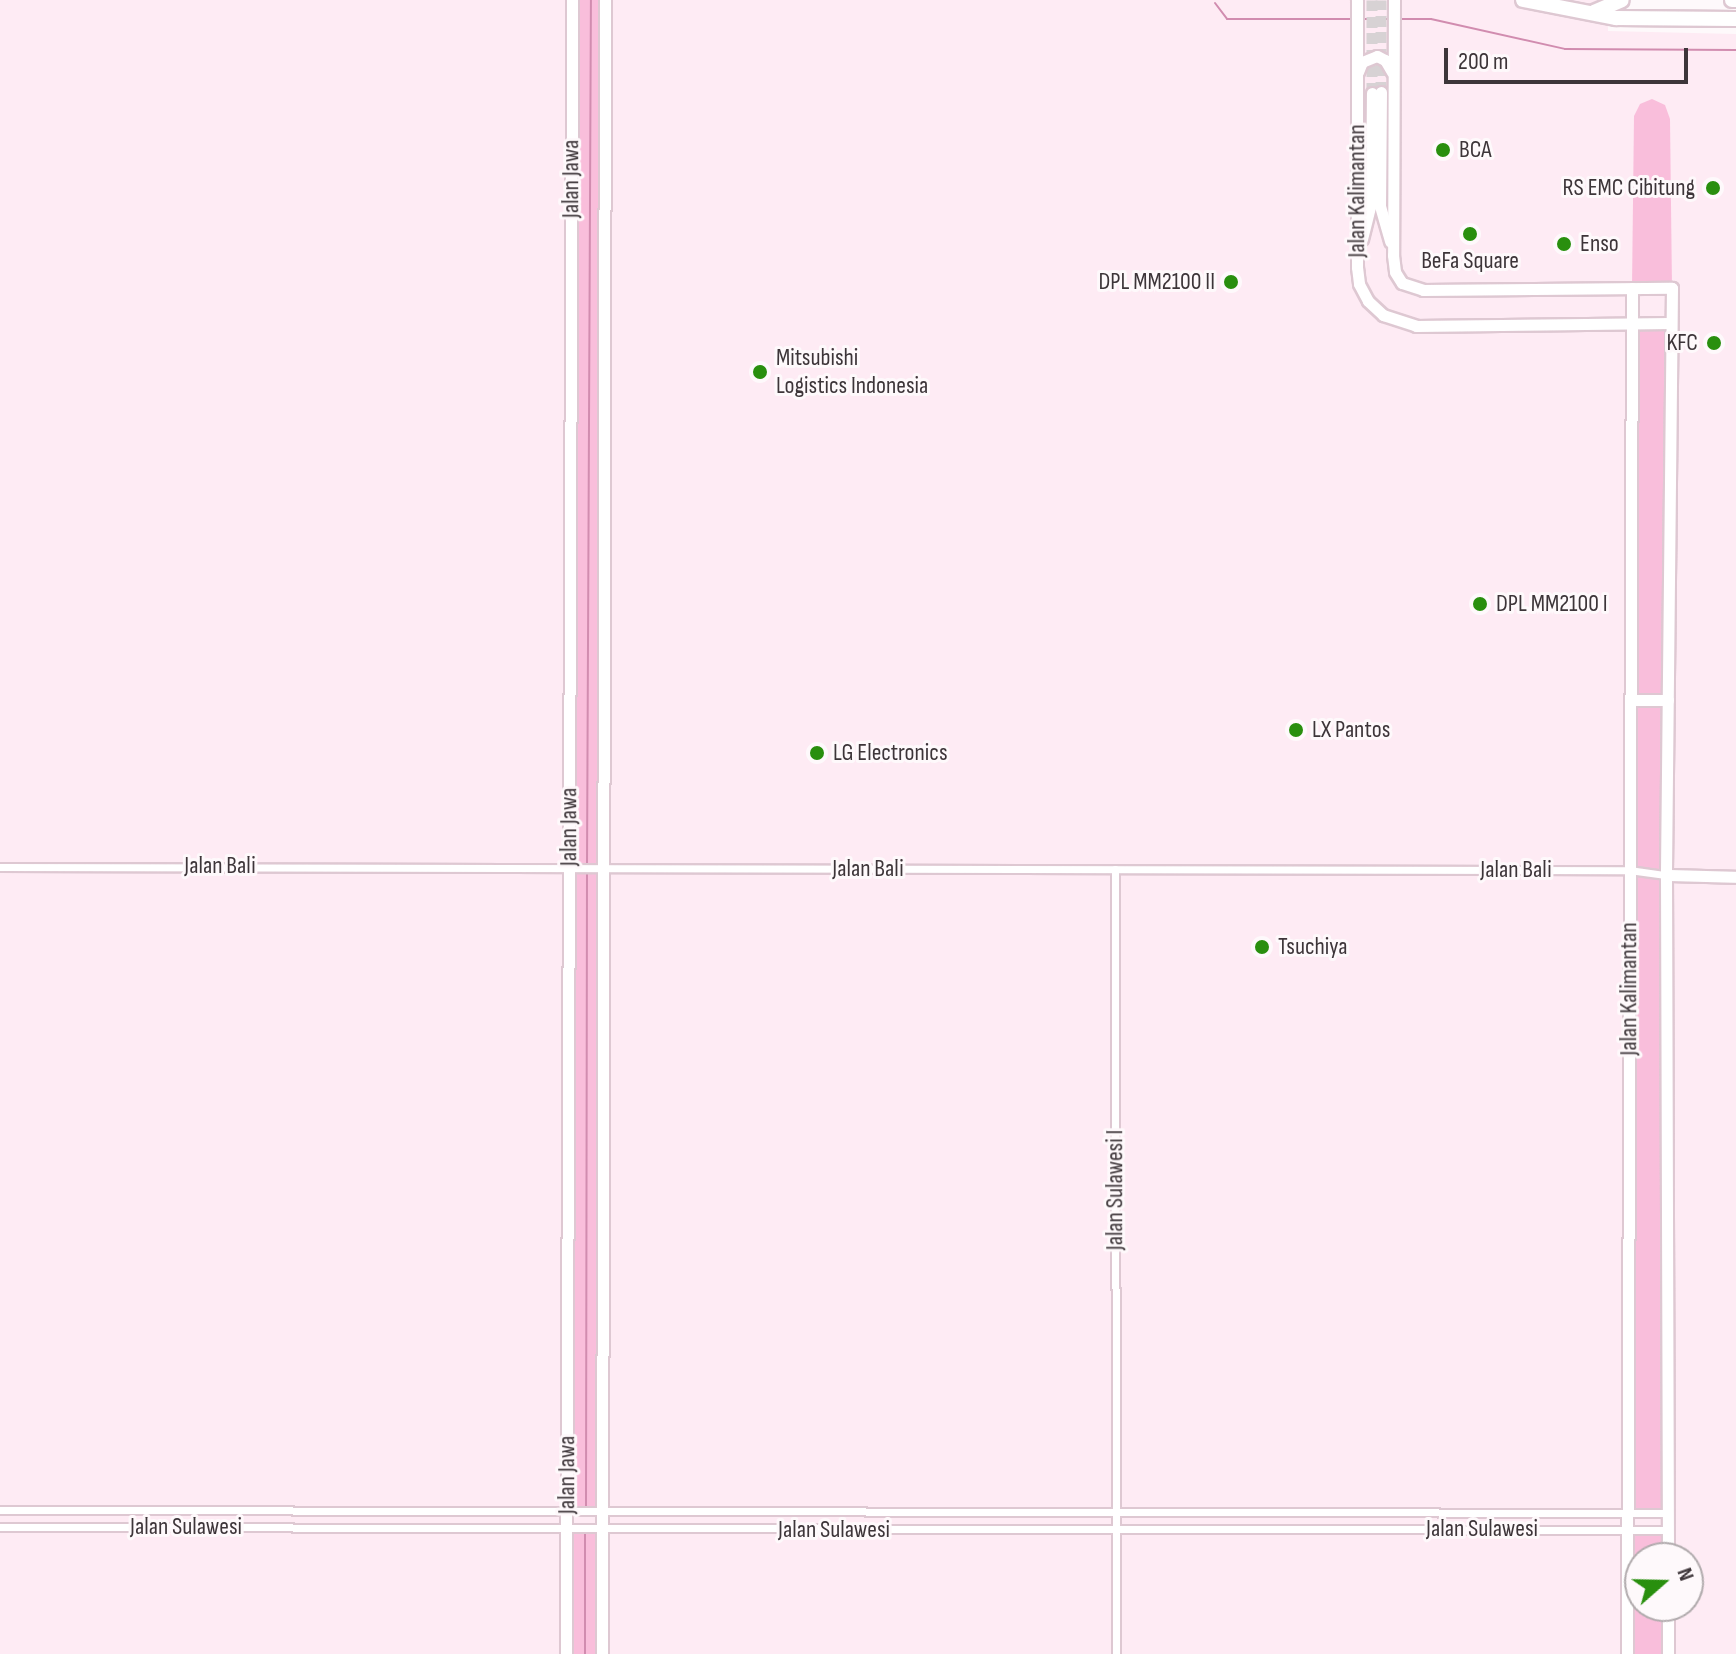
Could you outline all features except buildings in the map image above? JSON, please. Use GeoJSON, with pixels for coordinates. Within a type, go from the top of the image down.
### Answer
{"type":"FeatureCollection","features":[{"type":"Feature","properties":{"kind":"highway"},"geometry":{"type":"LineString","coordinates":[[1523,0],[1589,13],[1650,20],[1736,19]]}},
{"type":"Feature","properties":{"kind":"highway"},"geometry":{"type":"LineString","coordinates":[[1589,13],[1622,0]]}},
{"type":"Feature","properties":{"kind":"street","name":"Jalan Jawa"},"geometry":{"type":"LineString","coordinates":[[566,1654],[571,1510],[572,0]]}},
{"type":"Feature","properties":{"kind":"street","name":"Jalan Jawa"},"geometry":{"type":"LineString","coordinates":[[602,1654],[599,1529],[600,869],[605,0]]}},
{"type":"Feature","properties":{"kind":"street","name":"Jalan Kalimantan"},"geometry":{"type":"LineString","coordinates":[[1357,4],[1357,255],[1359,284],[1368,301],[1383,315],[1416,326],[1479,328],[1671,323]]}},
{"type":"Feature","properties":{"kind":"street","name":"Jalan Kalimantan"},"geometry":{"type":"LineString","coordinates":[[1394,4],[1393,255],[1395,272],[1402,283],[1411,289],[1672,288],[1666,875],[1668,1542]]}},
{"type":"Feature","properties":{"kind":"street"},"geometry":{"type":"LineString","coordinates":[[1356,76],[1362,62],[1377,56],[1389,64],[1394,78]]}},
{"type":"Feature","properties":{"kind":"street"},"geometry":{"type":"LineString","coordinates":[[1357,255],[1371,204],[1376,92],[1380,206],[1393,255]]}},
{"type":"Feature","properties":{"kind":"street","name":"Jalan Kalimantan"},"geometry":{"type":"LineString","coordinates":[[1627,1654],[1632,288]]}},
{"type":"Feature","properties":{"kind":"street"},"geometry":{"type":"LineString","coordinates":[[1630,700],[1668,700]]}},
{"type":"Feature","properties":{"kind":"street","name":"Jalan Bali"},"geometry":{"type":"LineString","coordinates":[[0,867],[1629,870],[1666,875],[1736,877]]}},
{"type":"Feature","properties":{"kind":"street","name":"Jalan Sulawesi I"},"geometry":{"type":"LineString","coordinates":[[1115,869],[1116,1654]]}},
{"type":"Feature","properties":{"kind":"street","name":"Jalan Sulawesi"},"geometry":{"type":"LineString","coordinates":[[0,1510],[1668,1513]]}},
{"type":"Feature","properties":{"kind":"street","name":"Jalan Sulawesi"},"geometry":{"type":"LineString","coordinates":[[0,1527],[1668,1530]]}},
{"type":"Feature","properties":{"kind":"street"},"geometry":{"type":"LineString","coordinates":[[1668,1622],[1668,1654]]}},
{"type":"Feature","properties":{"kind":"shaded area"},"geometry":{"type":"Polygon","coordinates":[[[0,0],[1608,0],[1608,31],[1736,34],[1736,1654],[0,1654],[0,0]]]}},
{"type":"Feature","properties":{"kind":"shaded area"},"geometry":{"type":"Polygon","coordinates":[[[572,0],[605,0],[605,1510],[572,1510],[572,0]]]}},
{"type":"Feature","properties":{"kind":"shaded area"},"geometry":{"type":"Polygon","coordinates":[[[1652,99],[1665,105],[1670,119],[1672,288],[1632,288],[1634,116],[1640,104],[1652,99]]]}},
{"type":"Feature","properties":{"kind":"shaded area"},"geometry":{"type":"Polygon","coordinates":[[[1632,323],[1671,323],[1671,1513],[1632,1513],[1632,323]]]}},
{"type":"Feature","properties":{"kind":"shaded area"},"geometry":{"type":"Polygon","coordinates":[[[567,1528],[603,1529],[599,1654],[563,1654],[567,1528]]]}},
{"type":"Feature","properties":{"kind":"shaded area"},"geometry":{"type":"Polygon","coordinates":[[[1628,1530],[1668,1530],[1668,1542],[1628,1542],[1628,1530]]]}},
{"type":"Feature","properties":{"kind":"shaded area"},"geometry":{"type":"Polygon","coordinates":[[[1627,1622],[1668,1622],[1668,1654],[1627,1654],[1627,1622]]]}},
{"type":"Feature","properties":{"kind":"waterway"},"geometry":{"type":"LineString","coordinates":[[587,865],[591,0]]}},
{"type":"Feature","properties":{"kind":"waterway"},"geometry":{"type":"LineString","coordinates":[[1215,3],[1227,19],[1353,19]]}},
{"type":"Feature","properties":{"kind":"waterway"},"geometry":{"type":"LineString","coordinates":[[1360,19],[1389,19]]}},
{"type":"Feature","properties":{"kind":"waterway"},"geometry":{"type":"LineString","coordinates":[[1400,19],[1431,19],[1565,49],[1736,50]]}},
{"type":"Feature","properties":{"kind":"waterway"},"geometry":{"type":"LineString","coordinates":[[586,1509],[587,871]]}},
{"type":"Feature","properties":{"kind":"waterway"},"geometry":{"type":"LineString","coordinates":[[585,1531],[585,1654]]}},
{"type":"Feature","properties":{"kind":"tunnel"},"geometry":{"type":"LineString","coordinates":[[1372,0],[1372,93]]}},
{"type":"Feature","properties":{"kind":"tunnel"},"geometry":{"type":"LineString","coordinates":[[1381,0],[1381,92]]}},
{"type":"Feature","properties":{"kind":"place","name":"BCA"},"geometry":{"type":"Point","coordinates":[1443,150]}},
{"type":"Feature","properties":{"kind":"place","name":"RS EMC Cibitung"},"geometry":{"type":"Point","coordinates":[1713,188]}},
{"type":"Feature","properties":{"kind":"place","name":"BeFa Square"},"geometry":{"type":"Point","coordinates":[1470,234]}},
{"type":"Feature","properties":{"kind":"place","name":"Enso"},"geometry":{"type":"Point","coordinates":[1564,244]}},
{"type":"Feature","properties":{"kind":"place","name":"DPL MM2100 II"},"geometry":{"type":"Point","coordinates":[1231,282]}},
{"type":"Feature","properties":{"kind":"place","name":"KFC"},"geometry":{"type":"Point","coordinates":[1714,343]}},
{"type":"Feature","properties":{"kind":"place","name":"Mitsubishi Logistics Indonesia"},"geometry":{"type":"Point","coordinates":[760,372]}},
{"type":"Feature","properties":{"kind":"place","name":"DPL MM2100 I"},"geometry":{"type":"Point","coordinates":[1480,604]}},
{"type":"Feature","properties":{"kind":"place","name":"LX Pantos"},"geometry":{"type":"Point","coordinates":[1296,730]}},
{"type":"Feature","properties":{"kind":"place","name":"LG Electronics"},"geometry":{"type":"Point","coordinates":[817,753]}},
{"type":"Feature","properties":{"kind":"place","name":"Tsuchiya"},"geometry":{"type":"Point","coordinates":[1262,947]}}]}
